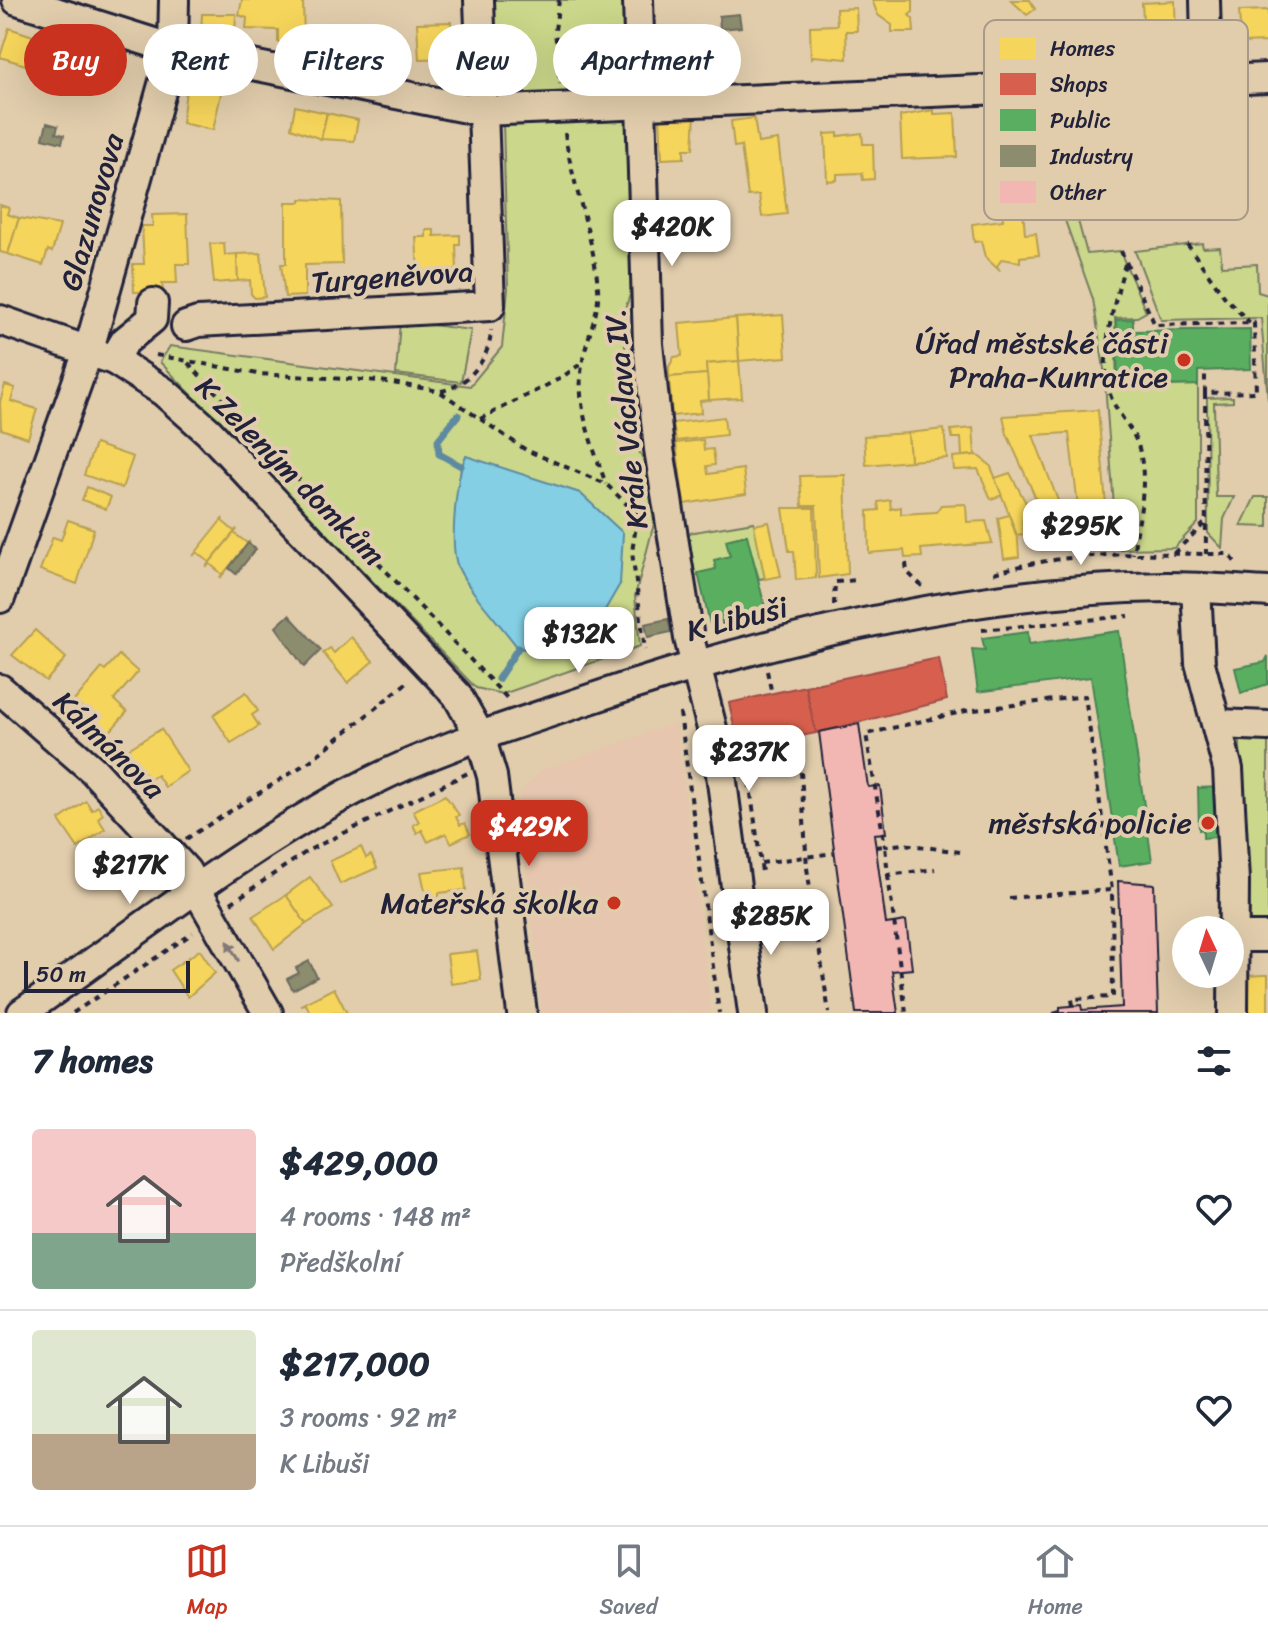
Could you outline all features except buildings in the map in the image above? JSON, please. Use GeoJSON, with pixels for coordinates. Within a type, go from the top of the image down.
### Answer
{"type":"FeatureCollection","features":[{"type":"Feature","properties":{"kind":"street"},"geometry":{"type":"LineString","coordinates":[[17,0],[143,40]]}},
{"type":"Feature","properties":{"kind":"street","name":"Glazunovova"},"geometry":{"type":"LineString","coordinates":[[174,0],[174,24]]}},
{"type":"Feature","properties":{"kind":"street","name":"Turgeněvova"},"geometry":{"type":"LineString","coordinates":[[186,326],[198,322],[490,306],[479,0]]}},
{"type":"Feature","properties":{"kind":"street","name":"Krále Václava IV."},"geometry":{"type":"LineString","coordinates":[[638,0],[648,344],[659,449],[692,651],[718,752],[753,1013]]}},
{"type":"Feature","properties":{"kind":"street"},"geometry":{"type":"LineString","coordinates":[[1205,0],[1205,20]]}},
{"type":"Feature","properties":{"kind":"street"},"geometry":{"type":"LineString","coordinates":[[258,66],[481,111],[984,91]]}},
{"type":"Feature","properties":{"kind":"street"},"geometry":{"type":"LineString","coordinates":[[1248,79],[1268,78]]}},
{"type":"Feature","properties":{"kind":"street","name":"Glazunovova"},"geometry":{"type":"LineString","coordinates":[[0,598],[101,354],[162,96]]}},
{"type":"Feature","properties":{"kind":"street"},"geometry":{"type":"LineString","coordinates":[[101,354],[125,341],[152,319],[153,303]]}},
{"type":"Feature","properties":{"kind":"street","name":"K Zeleným domkům"},"geometry":{"type":"LineString","coordinates":[[0,320],[101,354],[164,392],[209,432],[457,695],[480,736],[492,776],[522,1013]]}},
{"type":"Feature","properties":{"kind":"street","name":"K Libuši"},"geometry":{"type":"LineString","coordinates":[[22,1013],[281,833],[369,782],[692,651],[800,638],[989,602],[1130,589],[1197,601],[1268,592]]}},
{"type":"Feature","properties":{"kind":"street"},"geometry":{"type":"LineString","coordinates":[[1197,601],[1200,663],[1228,769],[1234,916]]}},
{"type":"Feature","properties":{"kind":"street","name":"Kálmánova"},"geometry":{"type":"LineString","coordinates":[[0,689],[93,770],[167,851],[199,890],[268,1013]]}},
{"type":"Feature","properties":{"kind":"street"},"geometry":{"type":"LineString","coordinates":[[1218,724],[1268,726]]}},
{"type":"Feature","properties":{"kind":"street"},"geometry":{"type":"LineString","coordinates":[[1244,937],[1268,937]]}},
{"type":"Feature","properties":{"kind":"street"},"geometry":{"type":"LineString","coordinates":[[1233,1013],[1234,988]]}},
{"type":"Feature","properties":{"kind":"path"},"geometry":{"type":"LineString","coordinates":[[559,0],[555,30],[569,169],[597,270],[599,300],[582,363],[582,418],[606,484],[637,519],[659,532]]}},
{"type":"Feature","properties":{"kind":"path"},"geometry":{"type":"LineString","coordinates":[[1187,244],[1224,296],[1250,323],[1254,323],[1256,392],[1205,393]]}},
{"type":"Feature","properties":{"kind":"path"},"geometry":{"type":"LineString","coordinates":[[1121,251],[1155,325],[1250,323]]}},
{"type":"Feature","properties":{"kind":"path"},"geometry":{"type":"LineString","coordinates":[[1126,262],[1110,317],[1107,354],[1111,397],[1133,430],[1141,457],[1143,490],[1133,554]]}},
{"type":"Feature","properties":{"kind":"path"},"geometry":{"type":"LineString","coordinates":[[147,353],[258,374],[381,381],[439,391],[458,388],[491,347],[490,306]]}},
{"type":"Feature","properties":{"kind":"path"},"geometry":{"type":"LineString","coordinates":[[186,361],[507,698]]}},
{"type":"Feature","properties":{"kind":"path"},"geometry":{"type":"LineString","coordinates":[[480,419],[561,378],[582,363]]}},
{"type":"Feature","properties":{"kind":"path"},"geometry":{"type":"LineString","coordinates":[[1205,370],[1206,554]]}},
{"type":"Feature","properties":{"kind":"path"},"geometry":{"type":"LineString","coordinates":[[439,391],[526,450],[606,484]]}},
{"type":"Feature","properties":{"kind":"path"},"geometry":{"type":"LineString","coordinates":[[637,519],[632,552],[645,650]]}},
{"type":"Feature","properties":{"kind":"path"},"geometry":{"type":"LineString","coordinates":[[1172,554],[1205,523]]}},
{"type":"Feature","properties":{"kind":"path"},"geometry":{"type":"LineString","coordinates":[[985,576],[1034,561],[1133,554],[1229,554],[1238,566],[1253,567]]}},
{"type":"Feature","properties":{"kind":"path"},"geometry":{"type":"LineString","coordinates":[[906,563],[907,572],[925,588]]}},
{"type":"Feature","properties":{"kind":"path"},"geometry":{"type":"LineString","coordinates":[[834,606],[835,582],[858,580]]}},
{"type":"Feature","properties":{"kind":"path"},"geometry":{"type":"LineString","coordinates":[[725,628],[723,622],[735,619],[769,613],[771,619]]}},
{"type":"Feature","properties":{"kind":"path"},"geometry":{"type":"LineString","coordinates":[[994,629],[1124,616]]}},
{"type":"Feature","properties":{"kind":"path"},"geometry":{"type":"LineString","coordinates":[[167,851],[310,761],[381,706],[429,663]]}},
{"type":"Feature","properties":{"kind":"path"},"geometry":{"type":"LineString","coordinates":[[767,671],[772,694]]}},
{"type":"Feature","properties":{"kind":"path"},"geometry":{"type":"LineString","coordinates":[[906,1013],[885,846],[866,734],[966,711],[1085,696],[1112,890],[1113,997],[1072,999],[1073,1006]]}},
{"type":"Feature","properties":{"kind":"path"},"geometry":{"type":"LineString","coordinates":[[680,710],[719,1013]]}},
{"type":"Feature","properties":{"kind":"path"},"geometry":{"type":"LineString","coordinates":[[73,1013],[309,850],[481,766]]}},
{"type":"Feature","properties":{"kind":"path"},"geometry":{"type":"LineString","coordinates":[[801,772],[805,857],[829,1013]]}},
{"type":"Feature","properties":{"kind":"path"},"geometry":{"type":"LineString","coordinates":[[876,847],[904,844],[960,852]]}},
{"type":"Feature","properties":{"kind":"path"},"geometry":{"type":"LineString","coordinates":[[761,863],[834,853]]}},
{"type":"Feature","properties":{"kind":"path"},"geometry":{"type":"LineString","coordinates":[[888,875],[935,869]]}},
{"type":"Feature","properties":{"kind":"path"},"geometry":{"type":"LineString","coordinates":[[1009,898],[1112,890]]}},
{"type":"Feature","properties":{"kind":"shaded area","name":"Mateřská školka"},"geometry":{"type":"Polygon","coordinates":[[[676,723],[711,1013],[542,1013],[519,793],[542,770],[676,723]]]}},
{"type":"Feature","properties":{"kind":"green space"},"geometry":{"type":"Polygon","coordinates":[[[490,0],[626,0],[627,24],[553,24],[553,95],[494,100],[494,96],[537,96],[537,24],[491,24],[490,0]]]}},
{"type":"Feature","properties":{"kind":"green space"},"geometry":{"type":"Polygon","coordinates":[[[630,117],[635,281],[625,309],[625,371],[634,445],[648,464],[657,512],[635,596],[640,646],[503,694],[476,688],[160,362],[170,346],[470,386],[502,347],[508,289],[503,124],[630,117]],[[461,466],[455,541],[458,567],[518,648],[620,584],[461,466]]]}},
{"type":"Feature","properties":{"kind":"green space"},"geometry":{"type":"Polygon","coordinates":[[[1065,220],[1078,220],[1087,254],[1120,251],[1146,312],[1137,317],[1115,318],[1117,387],[1198,385],[1198,523],[1174,548],[1117,549],[1104,369],[1093,299],[1065,220]]]}},
{"type":"Feature","properties":{"kind":"green space"},"geometry":{"type":"Polygon","coordinates":[[[1202,243],[1203,248],[1220,247],[1222,266],[1257,264],[1258,292],[1268,295],[1268,400],[1261,318],[1161,320],[1135,251],[1202,243]]]}},
{"type":"Feature","properties":{"kind":"green space"},"geometry":{"type":"Polygon","coordinates":[[[400,321],[471,330],[461,382],[396,374],[400,321]]]}},
{"type":"Feature","properties":{"kind":"green space"},"geometry":{"type":"Polygon","coordinates":[[[1233,397],[1233,402],[1214,403],[1216,497],[1234,497],[1224,519],[1222,548],[1208,533],[1207,398],[1233,397]]]}},
{"type":"Feature","properties":{"kind":"green space"},"geometry":{"type":"Polygon","coordinates":[[[1255,497],[1268,497],[1268,527],[1241,526],[1255,497]]]}},
{"type":"Feature","properties":{"kind":"green space"},"geometry":{"type":"Polygon","coordinates":[[[754,522],[765,578],[759,579],[746,535],[727,540],[730,556],[716,569],[695,576],[688,533],[754,522]]]}},
{"type":"Feature","properties":{"kind":"green space"},"geometry":{"type":"Polygon","coordinates":[[[1249,737],[1268,738],[1268,926],[1250,925],[1246,921],[1240,742],[1249,737]]]}},
{"type":"Feature","properties":{"kind":"water"},"geometry":{"type":"Polygon","coordinates":[[[466,456],[580,493],[623,533],[620,584],[598,622],[576,642],[553,653],[518,648],[463,576],[455,557],[454,528],[459,479],[466,456]]]}},
{"type":"Feature","properties":{"kind":"waterway"},"geometry":{"type":"LineString","coordinates":[[458,415],[438,440],[439,454],[461,466]]}},
{"type":"Feature","properties":{"kind":"waterway"},"geometry":{"type":"LineString","coordinates":[[498,679],[518,648]]}},
{"type":"Feature","properties":{"kind":"place","name":"Úřad městské části Praha-Kunratice"},"geometry":{"type":"Point","coordinates":[1184,360]}},
{"type":"Feature","properties":{"kind":"place","name":"městská policie"},"geometry":{"type":"Point","coordinates":[1208,823]}},
{"type":"Feature","properties":{"kind":"place","name":"Mateřská školka"},"geometry":{"type":"Point","coordinates":[614,903]}}]}
